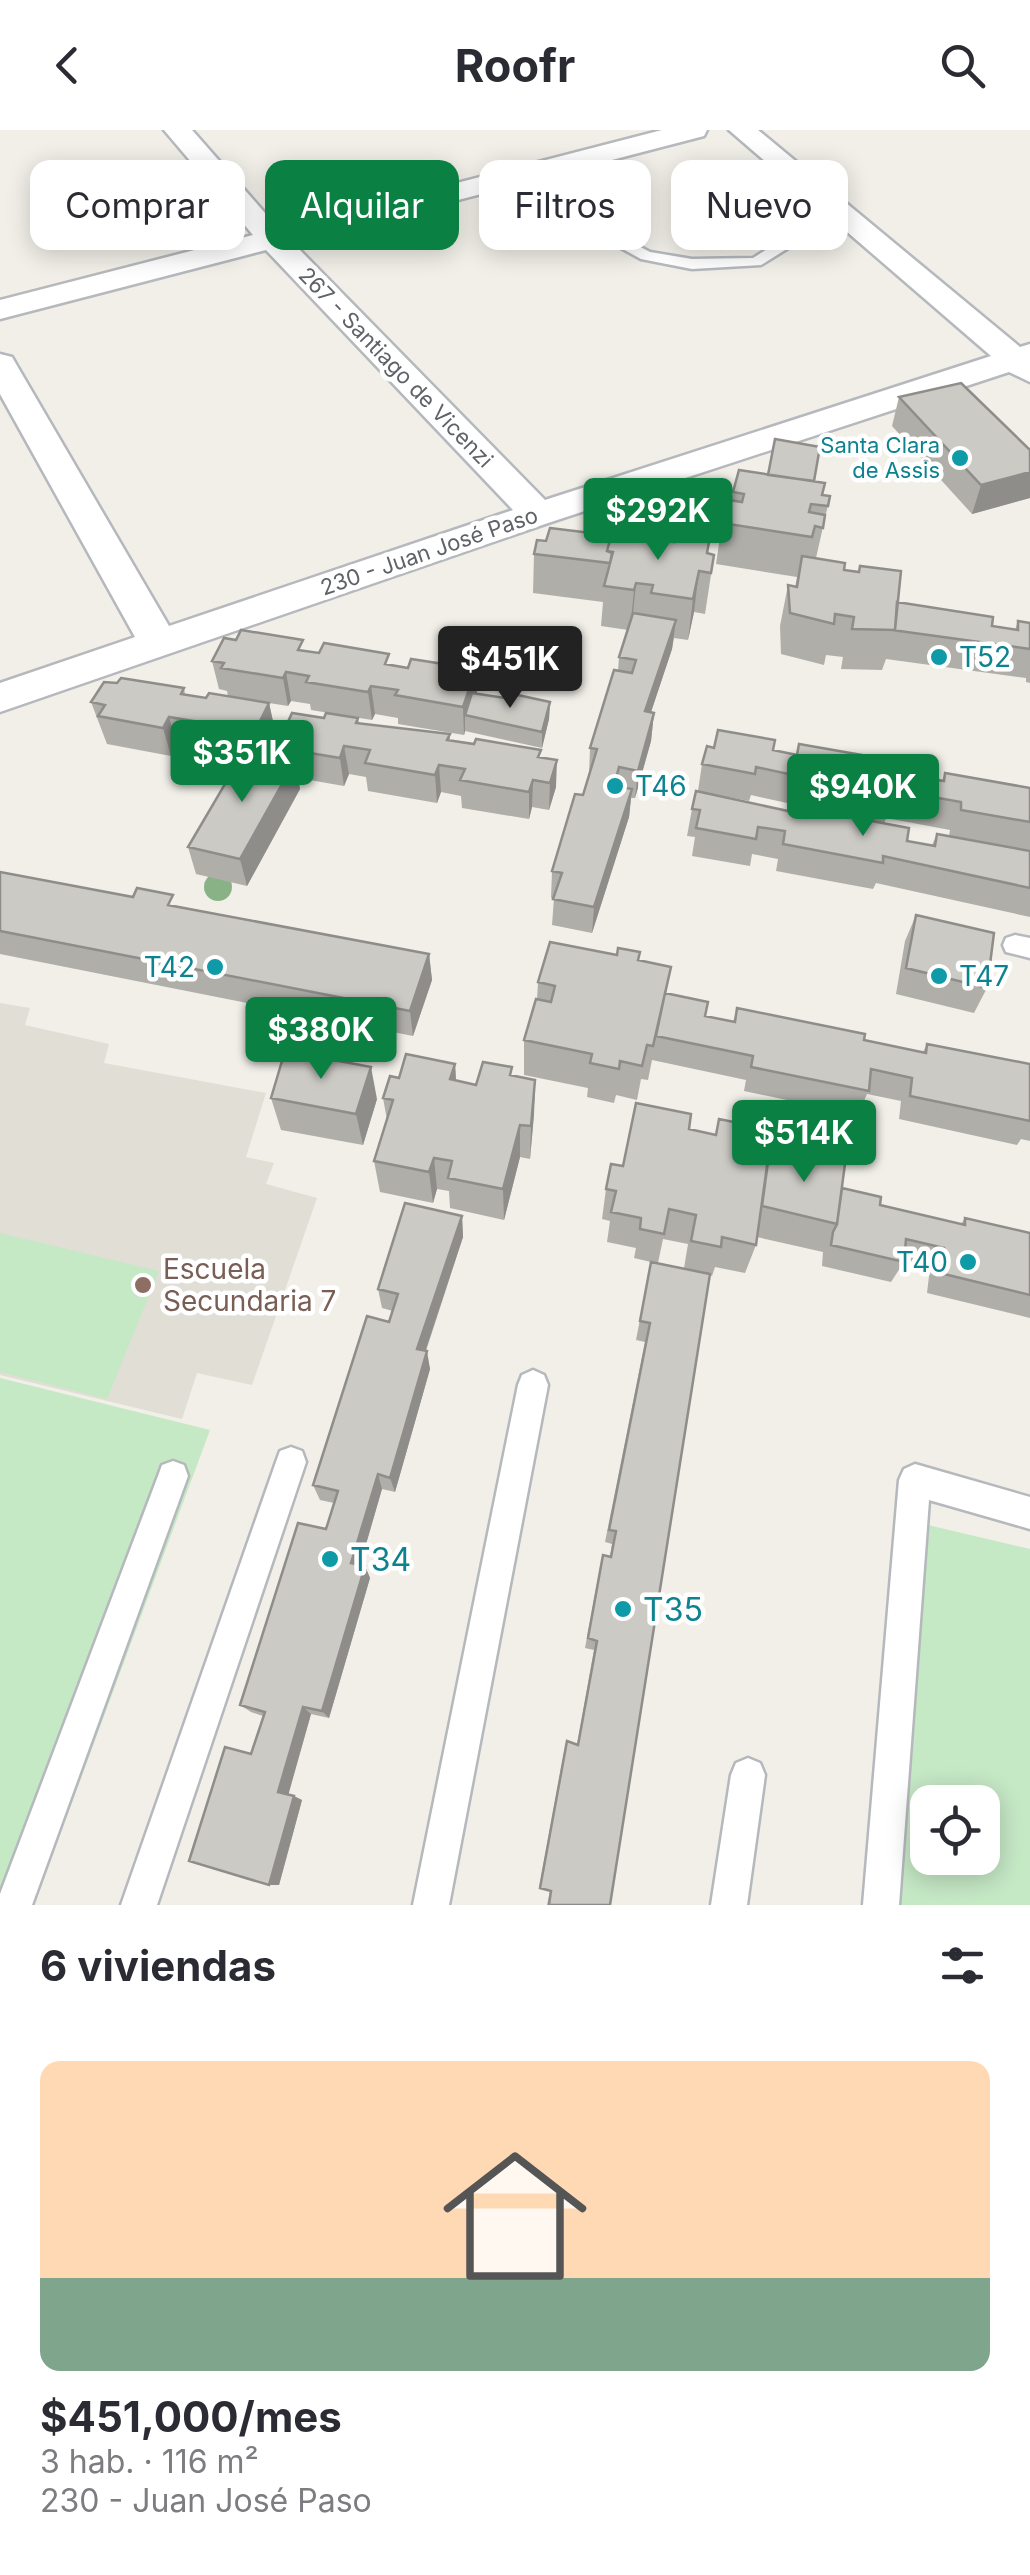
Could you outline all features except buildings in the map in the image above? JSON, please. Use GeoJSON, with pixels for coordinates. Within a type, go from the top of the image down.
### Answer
{"type":"FeatureCollection","features":[{"type":"Feature","properties":{"kind":"street","name":"267 - Santiago de Vicenzi"},"geometry":{"type":"LineString","coordinates":[[176,130],[265,230]]}},
{"type":"Feature","properties":{"kind":"street"},"geometry":{"type":"LineString","coordinates":[[459,190],[694,130]]}},
{"type":"Feature","properties":{"kind":"street"},"geometry":{"type":"LineString","coordinates":[[742,130],[854,226],[1024,361]]}},
{"type":"Feature","properties":{"kind":"street"},"geometry":{"type":"LineString","coordinates":[[0,310],[265,240]]}},
{"type":"Feature","properties":{"kind":"street","name":"267 - Santiago de Vicenzi"},"geometry":{"type":"LineString","coordinates":[[284,250],[538,514]]}},
{"type":"Feature","properties":{"kind":"street","name":"230 - Juan José Paso"},"geometry":{"type":"LineString","coordinates":[[0,698],[538,514],[1024,361]]}},
{"type":"Feature","properties":{"kind":"street"},"geometry":{"type":"LineString","coordinates":[[0,364],[159,644]]}},
{"type":"Feature","properties":{"kind":"lane"},"geometry":{"type":"LineString","coordinates":[[635,250],[646,256],[692,264],[756,262],[793,239],[854,226]]}},
{"type":"Feature","properties":{"kind":"lane"},"geometry":{"type":"LineString","coordinates":[[431,1905],[533,1385]]}},
{"type":"Feature","properties":{"kind":"lane"},"geometry":{"type":"LineString","coordinates":[[140,1905],[291,1462]]}},
{"type":"Feature","properties":{"kind":"lane"},"geometry":{"type":"LineString","coordinates":[[14,1905],[173,1476]]}},
{"type":"Feature","properties":{"kind":"lane"},"geometry":{"type":"LineString","coordinates":[[881,1905],[915,1480],[1030,1514]]}},
{"type":"Feature","properties":{"kind":"lane"},"geometry":{"type":"LineString","coordinates":[[729,1905],[748,1775]]}},
{"type":"Feature","properties":{"kind":"shaded area","name":"Escuela Secundaria 7"},"geometry":{"type":"Polygon","coordinates":[[[0,1003],[30,1008],[25,1025],[109,1044],[104,1063],[266,1093],[246,1157],[274,1163],[266,1184],[317,1198],[252,1385],[197,1373],[182,1419],[0,1375],[0,1003]]]}},
{"type":"Feature","properties":{"kind":"green space"},"geometry":{"type":"Polygon","coordinates":[[[0,1233],[159,1271],[107,1399],[0,1372],[0,1233]]]}},
{"type":"Feature","properties":{"kind":"green space"},"geometry":{"type":"Polygon","coordinates":[[[0,1378],[210,1430],[34,1905],[0,1905],[0,1378]]]}},
{"type":"Feature","properties":{"kind":"green space"},"geometry":{"type":"Polygon","coordinates":[[[915,1522],[1030,1549],[1030,1905],[895,1905],[915,1522]]]}},
{"type":"Feature","properties":{"kind":"place","name":"Santa Clara de Assis"},"geometry":{"type":"Point","coordinates":[960,458]}},
{"type":"Feature","properties":{"kind":"place","name":"T52"},"geometry":{"type":"Point","coordinates":[939,657]}},
{"type":"Feature","properties":{"kind":"place","name":"T46"},"geometry":{"type":"Point","coordinates":[615,786]}},
{"type":"Feature","properties":{"kind":"place","name":"T42"},"geometry":{"type":"Point","coordinates":[215,967]}},
{"type":"Feature","properties":{"kind":"place","name":"T47"},"geometry":{"type":"Point","coordinates":[939,976]}},
{"type":"Feature","properties":{"kind":"place","name":"T40"},"geometry":{"type":"Point","coordinates":[968,1262]}},
{"type":"Feature","properties":{"kind":"place","name":"Escuela Secundaria 7"},"geometry":{"type":"Point","coordinates":[143,1285]}},
{"type":"Feature","properties":{"kind":"place","name":"T34"},"geometry":{"type":"Point","coordinates":[330,1559]}},
{"type":"Feature","properties":{"kind":"place","name":"T35"},"geometry":{"type":"Point","coordinates":[623,1609]}}]}
